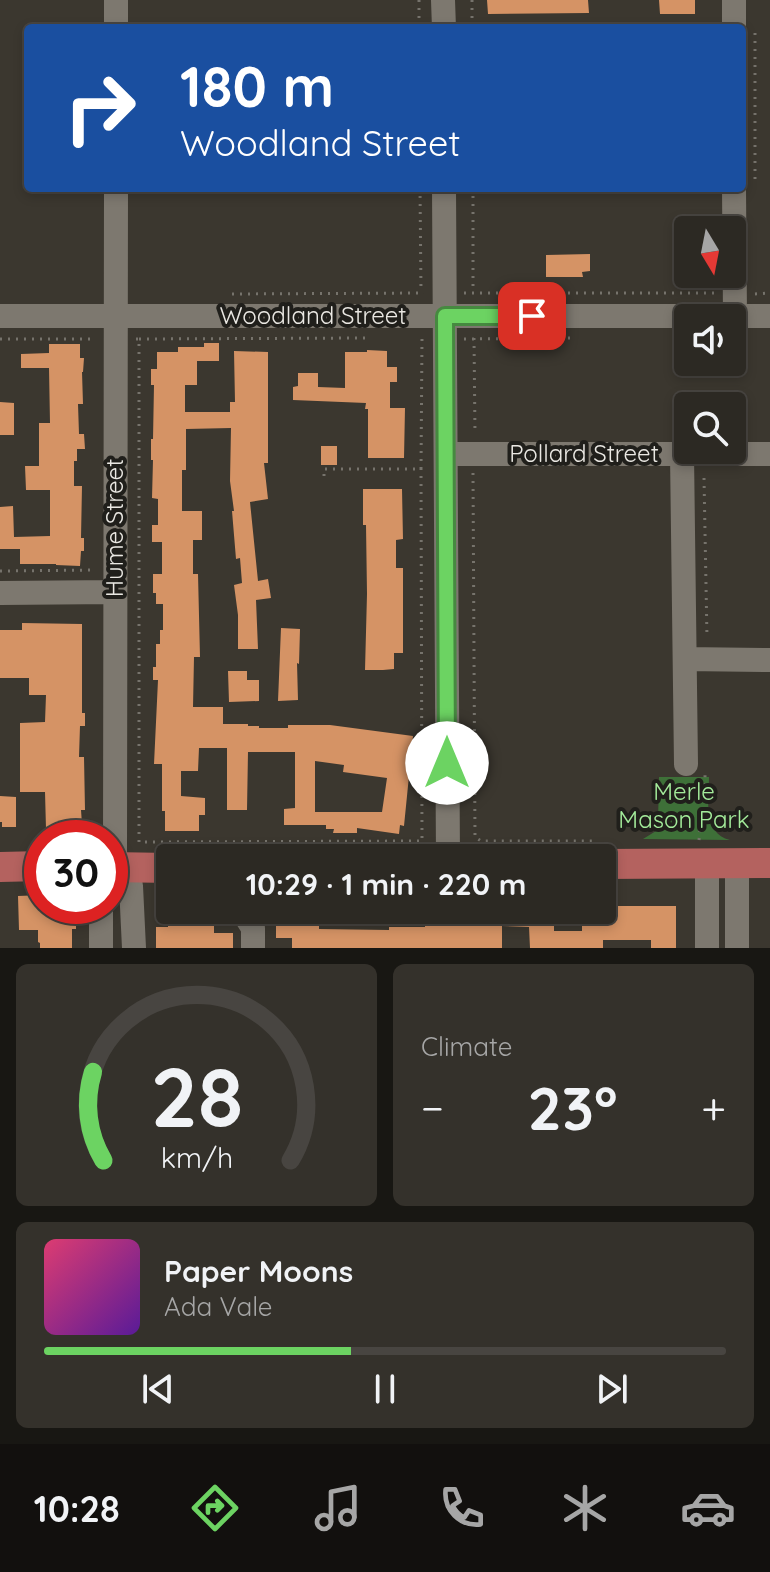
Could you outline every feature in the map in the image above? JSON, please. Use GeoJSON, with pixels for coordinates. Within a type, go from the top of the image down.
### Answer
{"type":"FeatureCollection","features":[{"type":"Feature","properties":{"kind":"main road"},"geometry":{"type":"LineString","coordinates":[[616,852],[703,852],[737,863],[770,863]]}},
{"type":"Feature","properties":{"kind":"main road"},"geometry":{"type":"LineString","coordinates":[[0,867],[24,866]]}},
{"type":"Feature","properties":{"kind":"main road"},"geometry":{"type":"LineString","coordinates":[[128,870],[156,869]]}},
{"type":"Feature","properties":{"kind":"street"},"geometry":{"type":"LineString","coordinates":[[116,0],[116,24]]}},
{"type":"Feature","properties":{"kind":"street"},"geometry":{"type":"LineString","coordinates":[[443,0],[444,24]]}},
{"type":"Feature","properties":{"kind":"street"},"geometry":{"type":"LineString","coordinates":[[734,0],[742,24]]}},
{"type":"Feature","properties":{"kind":"street","name":"Hume Street"},"geometry":{"type":"LineString","coordinates":[[113,820],[116,192]]}},
{"type":"Feature","properties":{"kind":"street"},"geometry":{"type":"LineString","coordinates":[[444,192],[437,301],[446,454],[448,844]]}},
{"type":"Feature","properties":{"kind":"street"},"geometry":{"type":"LineString","coordinates":[[735,304],[745,192]]}},
{"type":"Feature","properties":{"kind":"street","name":"Woodland Street"},"geometry":{"type":"LineString","coordinates":[[0,316],[116,316],[437,301],[674,304]]}},
{"type":"Feature","properties":{"kind":"street","name":"Woodland Street"},"geometry":{"type":"LineString","coordinates":[[746,308],[770,316]]}},
{"type":"Feature","properties":{"kind":"street","name":"Pollard Street"},"geometry":{"type":"LineString","coordinates":[[446,454],[674,454]]}},
{"type":"Feature","properties":{"kind":"street","name":"Pollard Street"},"geometry":{"type":"LineString","coordinates":[[746,454],[770,454]]}},
{"type":"Feature","properties":{"kind":"street"},"geometry":{"type":"LineString","coordinates":[[682,464],[686,764]]}},
{"type":"Feature","properties":{"kind":"street"},"geometry":{"type":"LineString","coordinates":[[0,593],[115,592]]}},
{"type":"Feature","properties":{"kind":"street"},"geometry":{"type":"LineString","coordinates":[[685,659],[770,660]]}},
{"type":"Feature","properties":{"kind":"street"},"geometry":{"type":"LineString","coordinates":[[703,852],[707,948]]}},
{"type":"Feature","properties":{"kind":"street"},"geometry":{"type":"LineString","coordinates":[[737,863],[737,948]]}},
{"type":"Feature","properties":{"kind":"street","name":"Hume Street"},"geometry":{"type":"LineString","coordinates":[[128,884],[131,886],[134,948]]}},
{"type":"Feature","properties":{"kind":"street"},"geometry":{"type":"LineString","coordinates":[[101,926],[134,923]]}},
{"type":"Feature","properties":{"kind":"street"},"geometry":{"type":"LineString","coordinates":[[250,924],[253,948]]}},
{"type":"Feature","properties":{"kind":"path"},"geometry":{"type":"LineString","coordinates":[[419,0],[419,24]]}},
{"type":"Feature","properties":{"kind":"path"},"geometry":{"type":"LineString","coordinates":[[472,0],[472,24]]}},
{"type":"Feature","properties":{"kind":"path"},"geometry":{"type":"LineString","coordinates":[[421,192],[437,301]]}},
{"type":"Feature","properties":{"kind":"path"},"geometry":{"type":"LineString","coordinates":[[473,192],[473,293]]}},
{"type":"Feature","properties":{"kind":"path"},"geometry":{"type":"LineString","coordinates":[[223,294],[437,301],[473,293],[713,304]]}},
{"type":"Feature","properties":{"kind":"path"},"geometry":{"type":"LineString","coordinates":[[738,304],[770,293]]}},
{"type":"Feature","properties":{"kind":"path"},"geometry":{"type":"LineString","coordinates":[[139,339],[375,338]]}},
{"type":"Feature","properties":{"kind":"path"},"geometry":{"type":"LineString","coordinates":[[139,842],[422,841],[422,338],[406,338]]}},
{"type":"Feature","properties":{"kind":"path"},"geometry":{"type":"LineString","coordinates":[[474,338],[475,837],[481,841],[515,844]]}},
{"type":"Feature","properties":{"kind":"path"},"geometry":{"type":"LineString","coordinates":[[324,476],[324,469],[421,469]]}},
{"type":"Feature","properties":{"kind":"path"},"geometry":{"type":"LineString","coordinates":[[0,571],[98,570]]}},
{"type":"Feature","properties":{"kind":"path"},"geometry":{"type":"LineString","coordinates":[[686,764],[706,770],[705,819],[700,830],[703,852]]}},
{"type":"Feature","properties":{"kind":"green space","name":"Merle Mason Park"},"geometry":{"type":"Polygon","coordinates":[[[659,777],[709,777],[711,823],[721,836],[730,840],[643,839],[656,831],[659,777]]]}},
{"type":"Feature","properties":{"kind":"building"},"geometry":{"type":"Polygon","coordinates":[[[487,0],[588,0],[589,13],[488,14],[487,0]]]}},
{"type":"Feature","properties":{"kind":"building"},"geometry":{"type":"Polygon","coordinates":[[[659,0],[695,0],[695,14],[660,14],[659,0]]]}},
{"type":"Feature","properties":{"kind":"building"},"geometry":{"type":"Polygon","coordinates":[[[590,254],[590,271],[582,272],[583,277],[546,277],[546,255],[590,254]]]}},
{"type":"Feature","properties":{"kind":"building"},"geometry":{"type":"Polygon","coordinates":[[[204,343],[219,343],[219,361],[197,361],[197,385],[185,385],[185,412],[230,412],[230,402],[235,402],[234,351],[268,352],[268,463],[264,463],[268,499],[250,502],[258,581],[268,579],[271,598],[256,600],[258,649],[238,649],[234,585],[242,583],[240,558],[236,559],[232,511],[231,428],[186,429],[182,511],[202,511],[202,540],[193,540],[193,574],[198,574],[200,657],[194,657],[193,707],[223,707],[223,724],[248,724],[259,728],[330,725],[413,736],[404,826],[400,825],[399,834],[357,828],[357,833],[333,833],[334,829],[326,829],[326,825],[284,825],[284,809],[295,808],[295,752],[248,752],[247,810],[227,810],[227,748],[199,748],[198,771],[181,771],[181,796],[205,798],[205,815],[199,815],[199,831],[165,831],[162,764],[154,764],[158,680],[153,680],[153,667],[156,667],[156,644],[160,644],[160,630],[163,630],[163,604],[156,604],[156,593],[153,593],[153,574],[162,574],[162,542],[152,542],[152,525],[158,525],[158,499],[152,498],[154,385],[151,385],[151,369],[157,369],[157,352],[178,352],[178,347],[204,347],[204,343]],[[315,761],[315,812],[382,812],[387,778],[343,772],[344,765],[315,761]]]}},
{"type":"Feature","properties":{"kind":"building"},"geometry":{"type":"Polygon","coordinates":[[[49,344],[80,344],[80,358],[84,358],[83,404],[78,404],[79,434],[84,434],[85,449],[77,449],[77,461],[74,461],[74,486],[82,486],[81,538],[84,538],[84,551],[81,551],[80,566],[20,564],[20,549],[0,549],[0,507],[13,506],[14,537],[50,536],[50,490],[26,490],[25,466],[39,466],[39,423],[50,423],[49,368],[21,368],[21,354],[49,353],[49,344]]]}},
{"type":"Feature","properties":{"kind":"building"},"geometry":{"type":"Polygon","coordinates":[[[387,351],[387,367],[397,367],[397,382],[390,382],[390,408],[405,408],[404,458],[368,458],[366,403],[293,400],[298,373],[318,373],[318,387],[345,388],[345,352],[387,351]]]}},
{"type":"Feature","properties":{"kind":"building"},"geometry":{"type":"Polygon","coordinates":[[[0,402],[14,403],[14,435],[0,435],[0,402]]]}},
{"type":"Feature","properties":{"kind":"building"},"geometry":{"type":"Polygon","coordinates":[[[321,446],[337,446],[337,465],[321,465],[321,446]]]}},
{"type":"Feature","properties":{"kind":"building"},"geometry":{"type":"Polygon","coordinates":[[[363,489],[402,489],[403,539],[396,540],[396,568],[403,568],[403,653],[394,653],[394,669],[365,670],[367,594],[363,489]]]}},
{"type":"Feature","properties":{"kind":"building"},"geometry":{"type":"Polygon","coordinates":[[[22,623],[82,624],[82,713],[85,713],[85,726],[80,726],[79,757],[84,757],[85,810],[81,810],[82,820],[46,820],[45,792],[20,792],[20,723],[45,722],[46,695],[29,695],[29,678],[0,678],[0,630],[22,630],[22,623]]]}},
{"type":"Feature","properties":{"kind":"building"},"geometry":{"type":"Polygon","coordinates":[[[281,628],[300,629],[298,700],[278,701],[281,628]]]}},
{"type":"Feature","properties":{"kind":"building"},"geometry":{"type":"Polygon","coordinates":[[[228,671],[247,671],[247,680],[259,680],[259,701],[229,702],[228,671]]]}},
{"type":"Feature","properties":{"kind":"building"},"geometry":{"type":"Polygon","coordinates":[[[0,796],[16,797],[16,827],[2,827],[0,796]]]}},
{"type":"Feature","properties":{"kind":"building"},"geometry":{"type":"Polygon","coordinates":[[[18,896],[24,896],[24,924],[76,924],[76,929],[72,929],[72,948],[40,948],[38,930],[19,930],[18,896]]]}},
{"type":"Feature","properties":{"kind":"building"},"geometry":{"type":"Polygon","coordinates":[[[618,906],[676,906],[676,948],[651,948],[651,940],[603,940],[603,948],[530,948],[529,927],[502,926],[502,948],[292,948],[292,938],[276,938],[276,924],[319,924],[319,929],[389,930],[389,927],[425,927],[425,924],[554,924],[554,931],[582,931],[582,924],[616,924],[618,906]]]}},
{"type":"Feature","properties":{"kind":"building"},"geometry":{"type":"Polygon","coordinates":[[[168,924],[214,924],[214,933],[233,933],[233,948],[156,948],[156,927],[168,927],[168,924]]]}},
{"type":"Feature","properties":{"kind":"route"},"geometry":{"type":"LineString","coordinates":[[447,763],[445,316],[532,316]]}}]}
